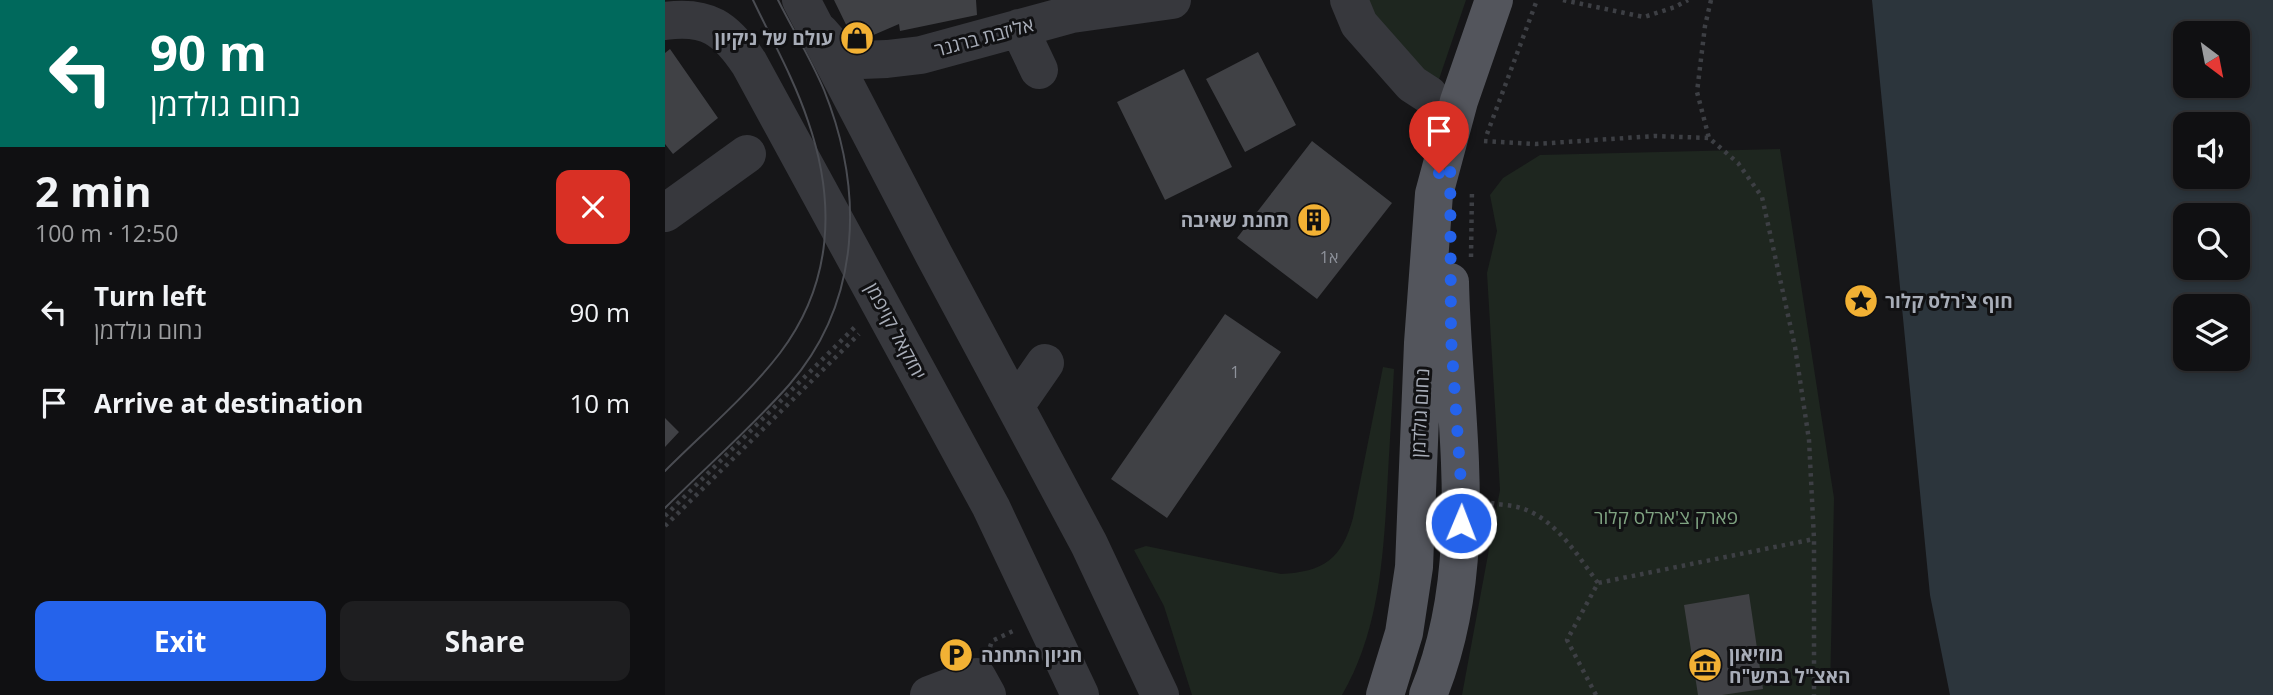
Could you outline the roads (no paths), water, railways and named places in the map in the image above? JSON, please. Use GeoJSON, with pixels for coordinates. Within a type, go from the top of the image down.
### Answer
{"type":"FeatureCollection","features":[{"type":"Feature","properties":{"kind":"main road","name":"נחום גולדמן"},"geometry":{"type":"LineString","coordinates":[[1427,695],[1446,636],[1459,573],[1462,498],[1451,338],[1467,136],[1494,0]]}},
{"type":"Feature","properties":{"kind":"main road","name":"נחום גולדמן"},"geometry":{"type":"LineString","coordinates":[[1385,695],[1404,633],[1414,567],[1429,236],[1434,194],[1467,136]]}},
{"type":"Feature","properties":{"kind":"street"},"geometry":{"type":"LineString","coordinates":[[665,12],[679,0]]}},
{"type":"Feature","properties":{"kind":"street","name":"אליזבת ברגנר"},"geometry":{"type":"LineString","coordinates":[[880,150],[875,121],[879,96],[892,74],[905,63],[1009,20],[1073,7],[1172,0]]}},
{"type":"Feature","properties":{"kind":"street"},"geometry":{"type":"LineString","coordinates":[[1349,0],[1359,24],[1412,84],[1430,95]]}},
{"type":"Feature","properties":{"kind":"street"},"geometry":{"type":"LineString","coordinates":[[807,11],[1089,544],[1160,695]]}},
{"type":"Feature","properties":{"kind":"street","name":"אליזבת ברגנר"},"geometry":{"type":"LineString","coordinates":[[807,11],[828,41],[847,57],[860,60],[921,55]]}},
{"type":"Feature","properties":{"kind":"street","name":"יחזקאל קויפמן"},"geometry":{"type":"LineString","coordinates":[[665,21],[697,20],[717,27],[738,46],[749,63],[991,507],[1080,695]]}},
{"type":"Feature","properties":{"kind":"street"},"geometry":{"type":"LineString","coordinates":[[1009,20],[1039,70]]}},
{"type":"Feature","properties":{"kind":"street"},"geometry":{"type":"LineString","coordinates":[[665,212],[747,154]]}},
{"type":"Feature","properties":{"kind":"street"},"geometry":{"type":"LineString","coordinates":[[1016,405],[1045,363]]}},
{"type":"Feature","properties":{"kind":"street"},"geometry":{"type":"LineString","coordinates":[[929,695],[977,677],[987,695]]}},
{"type":"Feature","properties":{"kind":"tram line"},"geometry":{"type":"LineString","coordinates":[[665,471],[739,399],[780,353],[798,326],[811,299],[820,270],[825,212],[817,151],[796,90],[753,0]]}},
{"type":"Feature","properties":{"kind":"tram line"},"geometry":{"type":"LineString","coordinates":[[665,508],[789,385],[813,352],[831,318],[843,281],[849,244],[850,205],[846,166],[824,90],[778,0]]}},
{"type":"Feature","properties":{"kind":"place","name":"עולם של ניקיון"},"geometry":{"type":"Point","coordinates":[857,38]}},
{"type":"Feature","properties":{"kind":"place","name":"תחנת שאיבה"},"geometry":{"type":"Point","coordinates":[1314,220]}},
{"type":"Feature","properties":{"kind":"place","name":"חוף צ'רלס קלור"},"geometry":{"type":"Point","coordinates":[1861,301]}},
{"type":"Feature","properties":{"kind":"place","name":"חניון התחנה"},"geometry":{"type":"Point","coordinates":[956,655]}},
{"type":"Feature","properties":{"kind":"place","name":"מוזיאון האצ\"ל בתש\"ח"},"geometry":{"type":"Point","coordinates":[1705,665]}},
{"type":"Feature","properties":{"kind":"park label","name":"פארק צ'ארלס קלור"},"geometry":{"type":"Point","coordinates":[1666,517]}}]}
